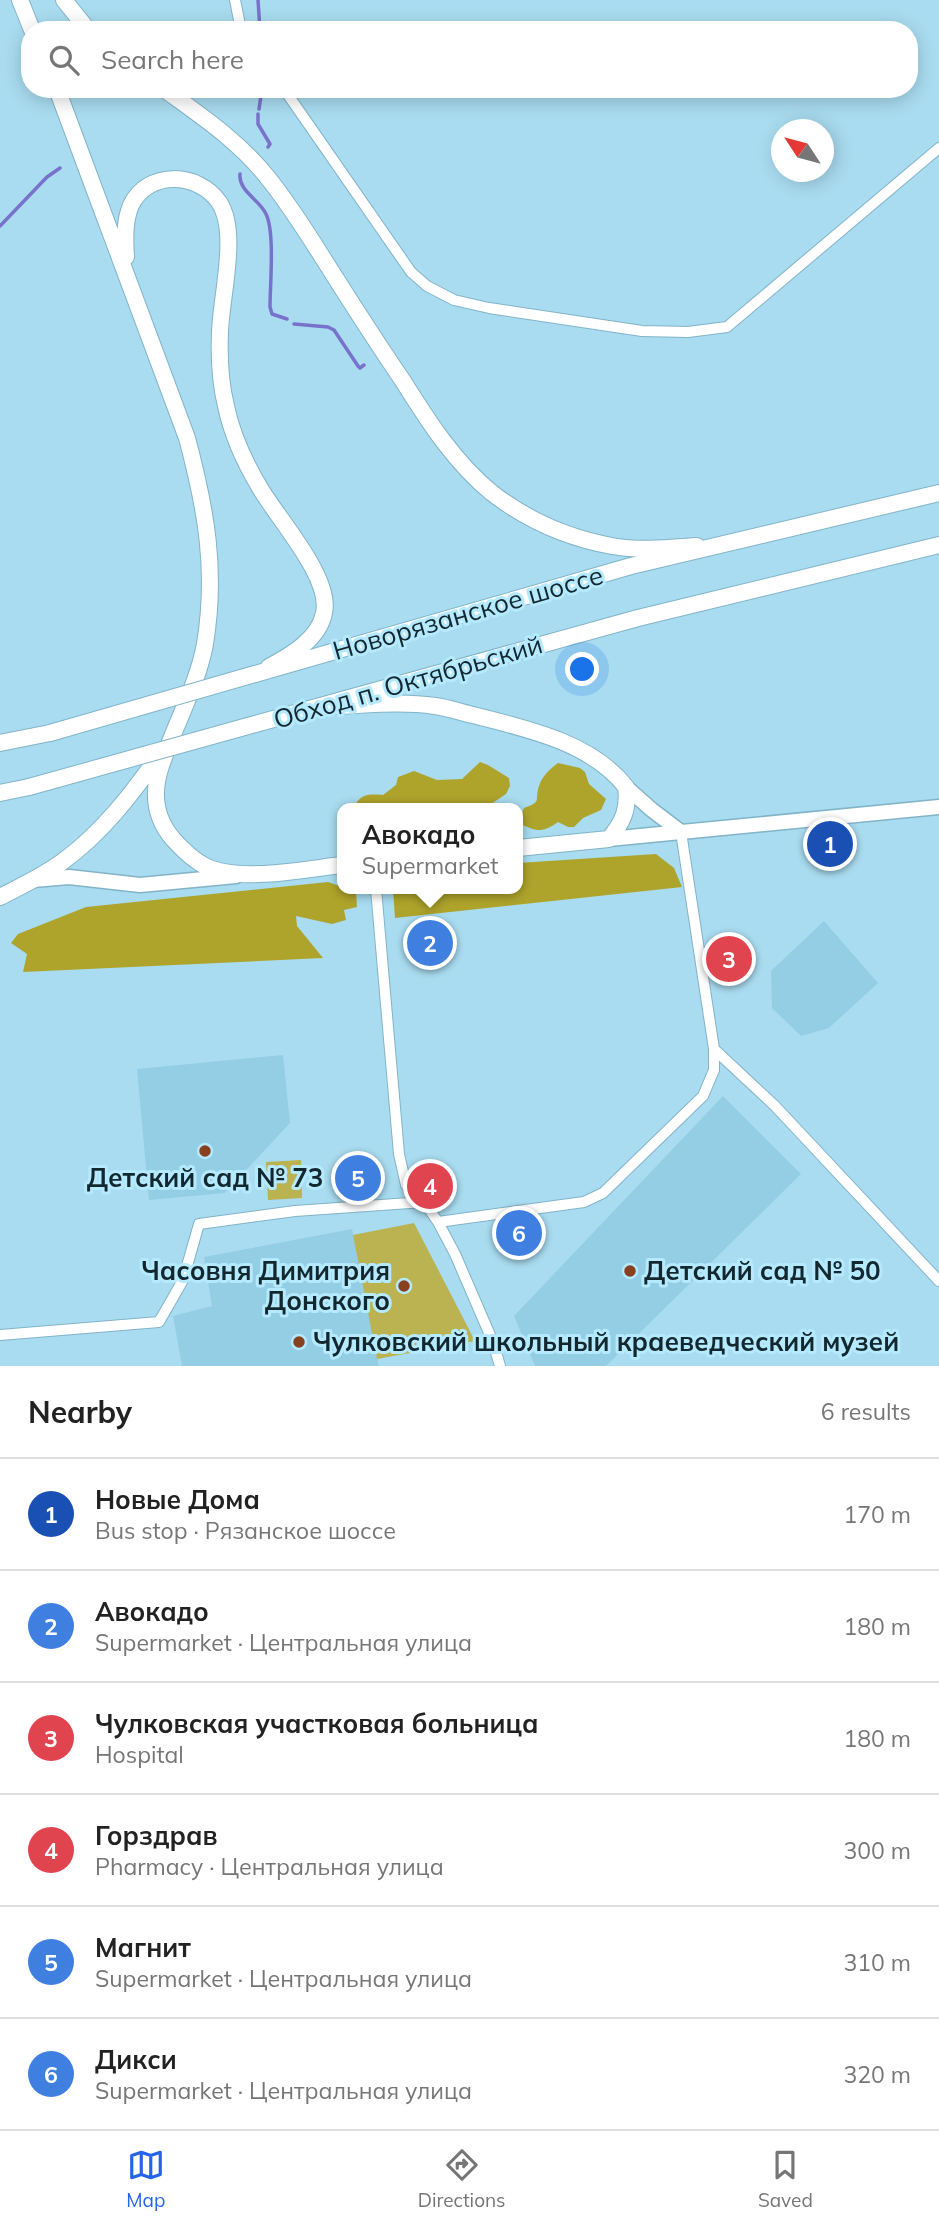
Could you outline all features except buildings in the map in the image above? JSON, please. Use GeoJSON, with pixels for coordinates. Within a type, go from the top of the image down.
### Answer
{"type":"FeatureCollection","features":[{"type":"Feature","properties":{"kind":"main road"},"geometry":{"type":"LineString","coordinates":[[20,0],[28,21]]}},
{"type":"Feature","properties":{"kind":"main road"},"geometry":{"type":"LineString","coordinates":[[32,0],[38,21]]}},
{"type":"Feature","properties":{"kind":"main road"},"geometry":{"type":"LineString","coordinates":[[64,0],[81,21]]}},
{"type":"Feature","properties":{"kind":"main road"},"geometry":{"type":"LineString","coordinates":[[60,98],[187,438],[202,493],[208,534],[211,571],[204,647],[156,786],[155,799],[159,818],[170,836],[195,860],[219,872],[248,874]]}},
{"type":"Feature","properties":{"kind":"main road"},"geometry":{"type":"LineString","coordinates":[[176,98],[225,132],[267,176],[425,416],[465,467],[491,492],[546,526],[613,546],[646,549],[720,544]]}},
{"type":"Feature","properties":{"kind":"main road"},"geometry":{"type":"LineString","coordinates":[[127,274],[126,219],[132,202],[142,191],[153,184],[177,178],[202,186],[213,194],[220,204],[229,230],[220,334],[221,377],[235,440],[261,489],[321,582],[325,596],[325,612],[318,628],[306,643],[255,674]]}},
{"type":"Feature","properties":{"kind":"main road","name":"Новорязанское шоссе"},"geometry":{"type":"LineString","coordinates":[[0,743],[50,733],[631,566],[939,491]]}},
{"type":"Feature","properties":{"kind":"main road","name":"Обход п. Октябрьский"},"geometry":{"type":"LineString","coordinates":[[0,793],[638,618],[939,545]]}},
{"type":"Feature","properties":{"kind":"main road"},"geometry":{"type":"LineString","coordinates":[[318,707],[379,704],[435,706],[550,737],[589,755],[681,832]]}},
{"type":"Feature","properties":{"kind":"main road"},"geometry":{"type":"LineString","coordinates":[[0,897],[60,863],[104,826],[144,778],[175,727]]}},
{"type":"Feature","properties":{"kind":"main road"},"geometry":{"type":"LineString","coordinates":[[609,839],[624,817],[627,807],[626,787]]}},
{"type":"Feature","properties":{"kind":"main road"},"geometry":{"type":"LineString","coordinates":[[523,847],[939,807]]}},
{"type":"Feature","properties":{"kind":"main road"},"geometry":{"type":"LineString","coordinates":[[32,880],[69,877],[140,885],[213,880],[337,865]]}},
{"type":"Feature","properties":{"kind":"street"},"geometry":{"type":"LineString","coordinates":[[235,1],[239,21]]}},
{"type":"Feature","properties":{"kind":"street"},"geometry":{"type":"LineString","coordinates":[[290,98],[411,272],[427,286],[454,300],[489,308],[642,331],[688,332],[727,327],[939,148]]}},
{"type":"Feature","properties":{"kind":"street"},"geometry":{"type":"LineString","coordinates":[[438,1222],[584,1202],[603,1193],[703,1096],[714,1070],[714,1049],[681,832]]}},
{"type":"Feature","properties":{"kind":"street"},"geometry":{"type":"LineString","coordinates":[[376,894],[399,1154],[406,1185],[424,1202],[438,1222],[465,1276],[493,1342],[500,1366]]}},
{"type":"Feature","properties":{"kind":"street"},"geometry":{"type":"LineString","coordinates":[[714,1049],[775,1106],[939,1281]]}},
{"type":"Feature","properties":{"kind":"street"},"geometry":{"type":"LineString","coordinates":[[0,1335],[159,1322],[183,1280],[199,1224],[295,1211],[424,1202]]}},
{"type":"Feature","properties":{"kind":"shaded area"},"geometry":{"type":"Polygon","coordinates":[[[480,762],[509,778],[510,786],[506,794],[492,803],[357,803],[362,797],[383,795],[396,785],[398,777],[414,771],[437,780],[462,779],[480,762]]]}},
{"type":"Feature","properties":{"kind":"shaded area"},"geometry":{"type":"Polygon","coordinates":[[[558,763],[580,768],[585,772],[589,784],[606,799],[601,810],[583,818],[574,827],[558,822],[538,830],[523,825],[524,808],[536,802],[539,786],[549,770],[558,763]]]}},
{"type":"Feature","properties":{"kind":"shaded area"},"geometry":{"type":"Polygon","coordinates":[[[656,854],[674,868],[682,887],[395,918],[393,894],[523,894],[523,863],[656,854]]]}},
{"type":"Feature","properties":{"kind":"shaded area"},"geometry":{"type":"Polygon","coordinates":[[[328,882],[337,885],[337,894],[356,894],[357,907],[344,910],[346,920],[332,924],[296,916],[297,926],[323,958],[23,972],[27,954],[11,943],[18,934],[86,907],[328,882]]]}},
{"type":"Feature","properties":{"kind":"shaded area"},"geometry":{"type":"Polygon","coordinates":[[[824,921],[878,983],[829,1028],[801,1036],[772,1008],[771,971],[824,921]]]}},
{"type":"Feature","properties":{"kind":"shaded area","name":"Детский сад № 73"},"geometry":{"type":"Polygon","coordinates":[[[283,1055],[290,1123],[225,1193],[149,1200],[137,1069],[283,1055]]]}},
{"type":"Feature","properties":{"kind":"shaded area","name":"Детский сад № 50"},"geometry":{"type":"Polygon","coordinates":[[[723,1096],[801,1174],[606,1366],[535,1366],[514,1316],[723,1096]]]}},
{"type":"Feature","properties":{"kind":"shaded area"},"geometry":{"type":"Polygon","coordinates":[[[301,1160],[302,1198],[268,1200],[266,1162],[301,1160]]]}},
{"type":"Feature","properties":{"kind":"shaded area"},"geometry":{"type":"Polygon","coordinates":[[[414,1223],[475,1341],[377,1359],[353,1235],[414,1223]]]}},
{"type":"Feature","properties":{"kind":"shaded area"},"geometry":{"type":"Polygon","coordinates":[[[352,1229],[379,1366],[182,1366],[173,1316],[212,1306],[204,1257],[352,1229]]]}},
{"type":"Feature","properties":{"kind":"waterway"},"geometry":{"type":"LineString","coordinates":[[258,0],[259,21]]}},
{"type":"Feature","properties":{"kind":"waterway"},"geometry":{"type":"LineString","coordinates":[[259,109],[261,98]]}},
{"type":"Feature","properties":{"kind":"waterway"},"geometry":{"type":"LineString","coordinates":[[258,114],[258,124],[270,144],[268,147]]}},
{"type":"Feature","properties":{"kind":"waterway"},"geometry":{"type":"LineString","coordinates":[[0,226],[47,177],[60,168]]}},
{"type":"Feature","properties":{"kind":"waterway"},"geometry":{"type":"LineString","coordinates":[[240,174],[242,185],[263,209],[269,222],[270,307],[272,314],[287,319]]}},
{"type":"Feature","properties":{"kind":"waterway"},"geometry":{"type":"LineString","coordinates":[[294,324],[334,330],[358,366],[360,368],[364,365]]}},
{"type":"Feature","properties":{"kind":"place","name":"Новые Дома"},"geometry":{"type":"Point","coordinates":[830,844]}},
{"type":"Feature","properties":{"kind":"place","name":"Авокадо"},"geometry":{"type":"Point","coordinates":[430,943]}},
{"type":"Feature","properties":{"kind":"place","name":"Чулковская участковая больница"},"geometry":{"type":"Point","coordinates":[729,959]}},
{"type":"Feature","properties":{"kind":"place","name":"Детский сад № 73"},"geometry":{"type":"Point","coordinates":[205,1151]}},
{"type":"Feature","properties":{"kind":"place","name":"Магнит"},"geometry":{"type":"Point","coordinates":[358,1178]}},
{"type":"Feature","properties":{"kind":"place","name":"Горздрав"},"geometry":{"type":"Point","coordinates":[430,1186]}},
{"type":"Feature","properties":{"kind":"place","name":"Дикси"},"geometry":{"type":"Point","coordinates":[519,1233]}},
{"type":"Feature","properties":{"kind":"place","name":"Детский сад № 50"},"geometry":{"type":"Point","coordinates":[630,1271]}},
{"type":"Feature","properties":{"kind":"place","name":"Часовня Димитрия Донского"},"geometry":{"type":"Point","coordinates":[404,1286]}},
{"type":"Feature","properties":{"kind":"place","name":"Чулковский школьный краеведческий музей"},"geometry":{"type":"Point","coordinates":[299,1342]}}]}
